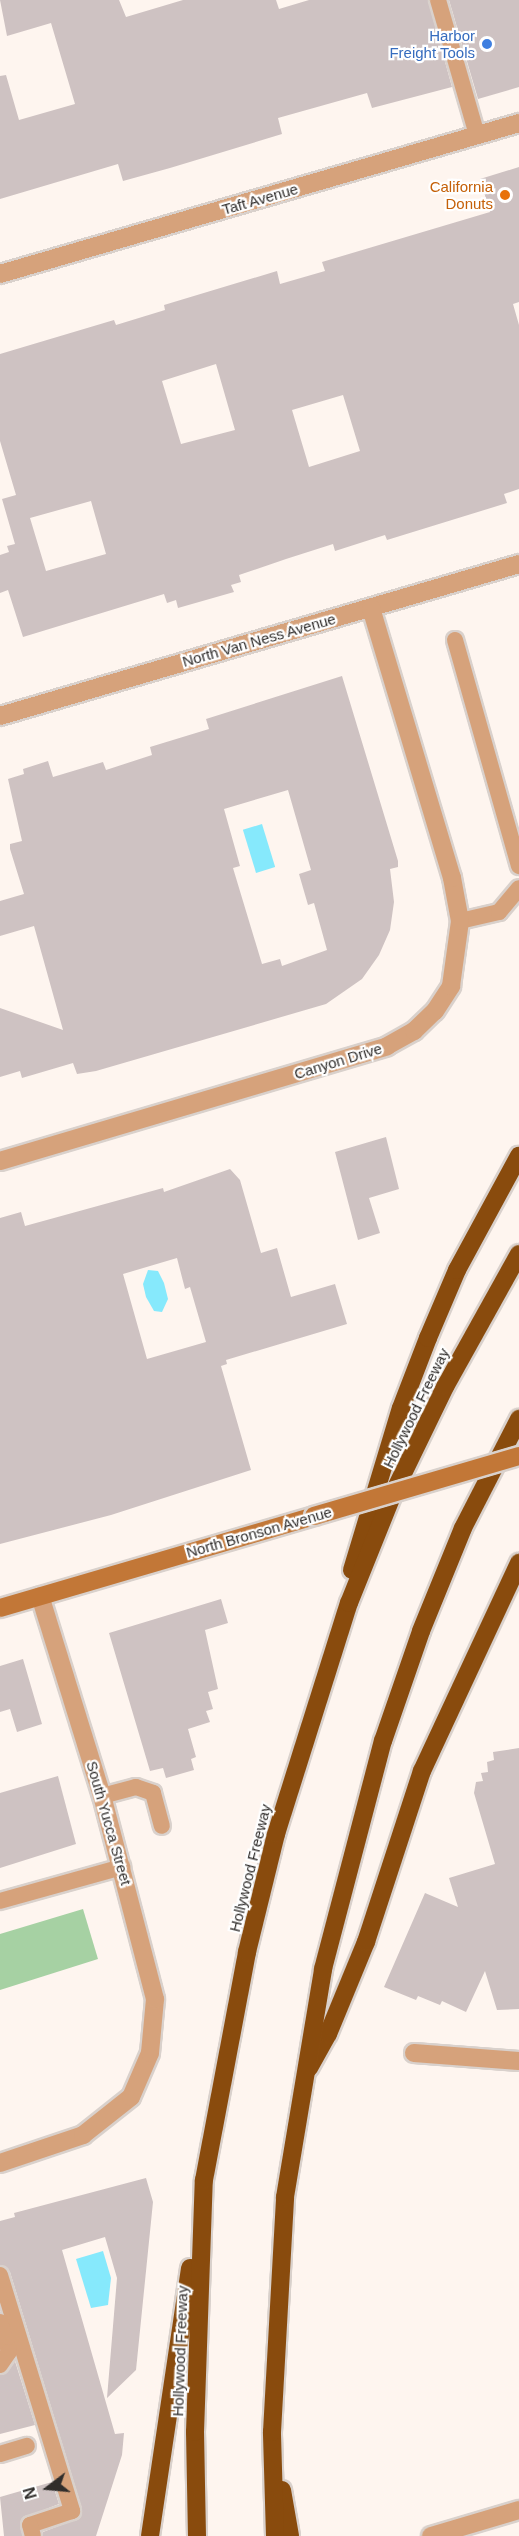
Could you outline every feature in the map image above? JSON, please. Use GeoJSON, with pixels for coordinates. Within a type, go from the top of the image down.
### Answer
{"type":"FeatureCollection","features":[{"type":"Feature","properties":{"kind":"highway"},"geometry":{"type":"LineString","coordinates":[[310,1718],[401,1408],[457,1270],[519,1156]]}},
{"type":"Feature","properties":{"kind":"highway","name":"Hollywood Freeway"},"geometry":{"type":"LineString","coordinates":[[197,2536],[195,2432],[204,2180],[247,1952],[310,1718],[349,1603],[392,1496],[446,1385],[519,1254]]}},
{"type":"Feature","properties":{"kind":"highway"},"geometry":{"type":"LineString","coordinates":[[274,2536],[272,2432],[285,2197],[301,2082],[322,1969],[383,1741],[463,1528],[519,1419]]}},
{"type":"Feature","properties":{"kind":"highway"},"geometry":{"type":"LineString","coordinates":[[301,2082],[328,2034],[366,1941],[422,1771],[519,1563]]}},
{"type":"Feature","properties":{"kind":"highway"},"geometry":{"type":"LineString","coordinates":[[150,2536],[204,2180]]}},
{"type":"Feature","properties":{"kind":"highway"},"geometry":{"type":"LineString","coordinates":[[272,2432],[290,2536]]}},
{"type":"Feature","properties":{"kind":"street","name":"Taft Avenue"},"geometry":{"type":"LineString","coordinates":[[0,274],[519,123]]}},
{"type":"Feature","properties":{"kind":"street","name":"North Van Ness Avenue"},"geometry":{"type":"LineString","coordinates":[[0,717],[519,564]]}},
{"type":"Feature","properties":{"kind":"street","name":"Canyon Drive"},"geometry":{"type":"LineString","coordinates":[[0,1161],[387,1046],[414,1031],[435,1011],[452,986],[460,921],[452,878],[371,608]]}},
{"type":"Feature","properties":{"kind":"street","name":"North Bronson Avenue"},"geometry":{"type":"LineString","coordinates":[[0,1608],[519,1456]]}},
{"type":"Feature","properties":{"kind":"street","name":"South Yucca Street"},"geometry":{"type":"LineString","coordinates":[[0,2163],[83,2135],[109,2117],[131,2097],[150,2053],[155,1999],[102,1796],[40,1596]]}},
{"type":"Feature","properties":{"kind":"street"},"geometry":{"type":"LineString","coordinates":[[414,2053],[519,2061]]}},
{"type":"Feature","properties":{"kind":"street"},"geometry":{"type":"LineString","coordinates":[[431,2536],[519,2510]]}},
{"type":"Feature","properties":{"kind":"lane"},"geometry":{"type":"LineString","coordinates":[[438,0],[477,135]]}},
{"type":"Feature","properties":{"kind":"lane"},"geometry":{"type":"LineString","coordinates":[[455,640],[519,866]]}},
{"type":"Feature","properties":{"kind":"lane"},"geometry":{"type":"LineString","coordinates":[[460,921],[499,912],[519,888]]}},
{"type":"Feature","properties":{"kind":"lane"},"geometry":{"type":"LineString","coordinates":[[102,1796],[136,1787],[153,1793],[162,1826]]}},
{"type":"Feature","properties":{"kind":"lane"},"geometry":{"type":"LineString","coordinates":[[0,1901],[122,1867]]}},
{"type":"Feature","properties":{"kind":"lane"},"geometry":{"type":"LineString","coordinates":[[0,2275],[72,2511],[30,2525],[33,2536]]}},
{"type":"Feature","properties":{"kind":"lane"},"geometry":{"type":"LineString","coordinates":[[0,2322],[9,2352],[0,2365]]}},
{"type":"Feature","properties":{"kind":"lane"},"geometry":{"type":"LineString","coordinates":[[0,2454],[27,2446]]}},
{"type":"Feature","properties":{"kind":"green space"},"geometry":{"type":"Polygon","coordinates":[[[83,1909],[98,1959],[0,1990],[0,1934],[83,1909]]]}},
{"type":"Feature","properties":{"kind":"water"},"geometry":{"type":"Polygon","coordinates":[[[262,824],[275,867],[256,873],[243,830],[262,824]]]}},
{"type":"Feature","properties":{"kind":"water"},"geometry":{"type":"Polygon","coordinates":[[[148,1270],[158,1271],[164,1283],[168,1299],[162,1312],[154,1311],[146,1297],[143,1284],[148,1270]]]}},
{"type":"Feature","properties":{"kind":"water"},"geometry":{"type":"Polygon","coordinates":[[[103,2251],[111,2278],[108,2305],[91,2308],[76,2259],[103,2251]]]}},
{"type":"Feature","properties":{"kind":"building"},"geometry":{"type":"Polygon","coordinates":[[[0,0],[119,0],[126,17],[183,0],[276,0],[279,9],[309,0],[428,0],[452,87],[372,108],[367,93],[278,118],[282,134],[170,168],[123,181],[118,164],[0,199],[0,76],[6,75],[19,120],[75,104],[51,23],[7,36],[0,0]]]}},
{"type":"Feature","properties":{"kind":"building","name":"Harbor Freight Tools"},"geometry":{"type":"Polygon","coordinates":[[[449,0],[519,0],[519,87],[478,99],[449,0]]]}},
{"type":"Feature","properties":{"kind":"building"},"geometry":{"type":"Polygon","coordinates":[[[519,167],[519,302],[513,304],[519,325],[519,489],[504,494],[507,503],[387,540],[385,535],[335,551],[333,544],[286,559],[239,575],[241,582],[231,585],[234,592],[178,608],[176,600],[167,603],[164,594],[23,637],[8,590],[0,593],[0,555],[9,552],[7,546],[15,544],[2,499],[16,495],[0,441],[0,354],[114,320],[116,325],[165,310],[164,305],[277,271],[280,284],[325,271],[322,262],[490,212],[480,179],[519,167]],[[216,364],[162,381],[181,444],[235,430],[216,364]],[[343,395],[292,410],[309,467],[360,451],[343,395]],[[91,501],[30,518],[46,571],[106,554],[91,501]]]}},
{"type":"Feature","properties":{"kind":"building"},"geometry":{"type":"Polygon","coordinates":[[[342,676],[398,861],[398,867],[390,869],[394,902],[390,930],[379,955],[362,979],[326,1004],[96,1071],[77,1074],[73,1063],[22,1078],[20,1071],[0,1077],[0,1008],[63,1030],[34,926],[0,936],[0,901],[24,894],[10,849],[10,844],[22,841],[8,779],[24,774],[23,769],[48,761],[53,777],[103,762],[106,770],[152,755],[150,747],[209,729],[206,719],[342,676]],[[288,790],[224,809],[240,866],[233,868],[262,964],[280,959],[282,966],[327,950],[314,903],[308,905],[299,874],[311,870],[288,790]]]}},
{"type":"Feature","properties":{"kind":"building"},"geometry":{"type":"Polygon","coordinates":[[[386,1137],[399,1189],[369,1198],[380,1233],[358,1240],[335,1152],[386,1137]]]}},
{"type":"Feature","properties":{"kind":"building"},"geometry":{"type":"Polygon","coordinates":[[[230,1169],[240,1180],[261,1253],[277,1248],[291,1297],[335,1284],[347,1324],[226,1360],[227,1364],[221,1366],[251,1470],[111,1515],[0,1544],[0,1218],[21,1212],[25,1226],[163,1188],[164,1192],[230,1169]],[[177,1258],[123,1274],[147,1359],[206,1342],[190,1287],[185,1289],[177,1258]]]}},
{"type":"Feature","properties":{"kind":"building"},"geometry":{"type":"Polygon","coordinates":[[[221,1599],[228,1623],[205,1630],[218,1689],[208,1692],[213,1709],[206,1711],[210,1722],[188,1729],[196,1757],[191,1759],[194,1770],[166,1778],[163,1768],[150,1771],[109,1633],[221,1599]]]}},
{"type":"Feature","properties":{"kind":"building"},"geometry":{"type":"Polygon","coordinates":[[[23,1659],[42,1724],[17,1732],[10,1709],[0,1712],[0,1666],[23,1659]]]}},
{"type":"Feature","properties":{"kind":"building"},"geometry":{"type":"Polygon","coordinates":[[[519,1748],[519,2009],[497,2010],[485,1971],[466,2012],[442,2001],[440,2005],[418,1996],[416,2000],[384,1987],[425,1893],[458,1907],[449,1878],[495,1864],[474,1793],[476,1782],[483,1781],[481,1773],[488,1772],[487,1762],[494,1760],[493,1752],[519,1748]]]}},
{"type":"Feature","properties":{"kind":"building"},"geometry":{"type":"Polygon","coordinates":[[[58,1776],[76,1844],[0,1868],[0,1793],[58,1776]]]}},
{"type":"Feature","properties":{"kind":"building"},"geometry":{"type":"Polygon","coordinates":[[[146,2178],[153,2202],[136,2370],[107,2398],[117,2278],[105,2237],[62,2250],[115,2434],[124,2433],[122,2455],[96,2536],[43,2536],[43,2532],[79,2518],[82,2509],[10,2272],[0,2265],[0,2221],[15,2217],[14,2213],[146,2178]]]}},
{"type":"Feature","properties":{"kind":"building"},"geometry":{"type":"Polygon","coordinates":[[[15,2361],[35,2425],[0,2434],[0,2375],[15,2361]]]}},
{"type":"Feature","properties":{"kind":"building"},"geometry":{"type":"Polygon","coordinates":[[[52,2482],[59,2504],[23,2518],[22,2536],[4,2536],[0,2497],[52,2482]]]}},
{"type":"Feature","properties":{"kind":"place","name":"Harbor Freight Tools"},"geometry":{"type":"Point","coordinates":[487,44]}},
{"type":"Feature","properties":{"kind":"place","name":"California Donuts"},"geometry":{"type":"Point","coordinates":[505,195]}}]}
